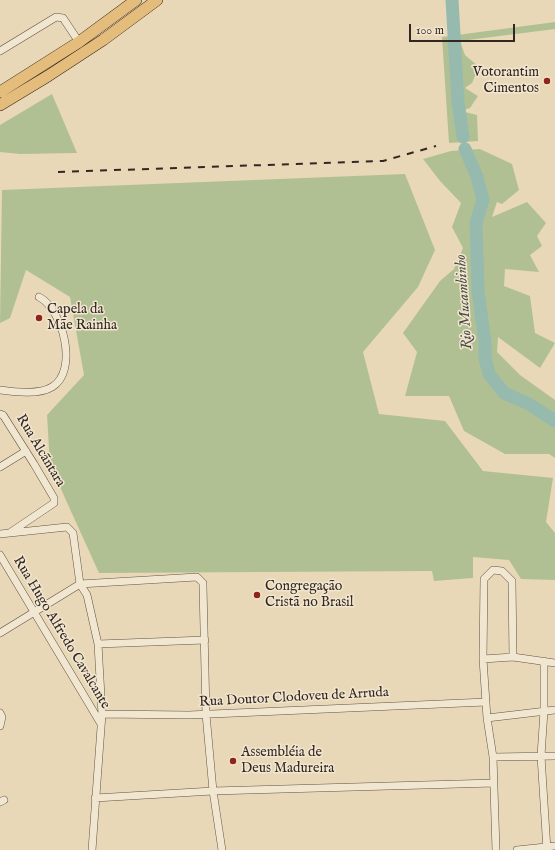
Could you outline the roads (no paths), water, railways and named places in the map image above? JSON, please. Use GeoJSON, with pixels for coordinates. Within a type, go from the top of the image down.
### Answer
{"type":"FeatureCollection","features":[{"type":"Feature","properties":{"kind":"main road"},"geometry":{"type":"LineString","coordinates":[[0,92],[79,42],[136,0]]}},
{"type":"Feature","properties":{"kind":"main road"},"geometry":{"type":"LineString","coordinates":[[0,105],[104,40],[157,0]]}},
{"type":"Feature","properties":{"kind":"street"},"geometry":{"type":"LineString","coordinates":[[0,51],[56,17],[63,18],[79,42]]}},
{"type":"Feature","properties":{"kind":"street"},"geometry":{"type":"LineString","coordinates":[[0,390],[47,390],[54,386],[63,373],[66,357],[63,332],[49,305],[39,297]]}},
{"type":"Feature","properties":{"kind":"street","name":"Rua Alcãntara"},"geometry":{"type":"LineString","coordinates":[[0,414],[3,415],[54,498],[54,503],[10,533]]}},
{"type":"Feature","properties":{"kind":"street"},"geometry":{"type":"LineString","coordinates":[[0,467],[26,451]]}},
{"type":"Feature","properties":{"kind":"street"},"geometry":{"type":"LineString","coordinates":[[0,534],[66,527],[73,533],[80,584],[87,595],[98,644],[102,714],[92,850]]}},
{"type":"Feature","properties":{"kind":"street","name":"Rua Hugo Alfredo Cavalcante"},"geometry":{"type":"LineString","coordinates":[[0,555],[101,724]]}},
{"type":"Feature","properties":{"kind":"street"},"geometry":{"type":"LineString","coordinates":[[496,850],[493,757],[487,718],[483,659],[484,579],[493,570],[498,570],[508,576],[513,586],[511,629],[513,657]]}},
{"type":"Feature","properties":{"kind":"street"},"geometry":{"type":"LineString","coordinates":[[0,633],[80,584],[197,577],[200,579],[204,586],[206,714],[213,792],[222,850]]}},
{"type":"Feature","properties":{"kind":"street"},"geometry":{"type":"LineString","coordinates":[[98,644],[205,640]]}},
{"type":"Feature","properties":{"kind":"street"},"geometry":{"type":"LineString","coordinates":[[483,659],[513,657],[555,663]]}},
{"type":"Feature","properties":{"kind":"street"},"geometry":{"type":"LineString","coordinates":[[544,661],[544,712],[541,756],[547,848]]}},
{"type":"Feature","properties":{"kind":"street","name":"Rua Doutor Clodoveu de Arruda"},"geometry":{"type":"LineString","coordinates":[[102,714],[206,714],[486,702]]}},
{"type":"Feature","properties":{"kind":"street"},"geometry":{"type":"LineString","coordinates":[[487,718],[555,710]]}},
{"type":"Feature","properties":{"kind":"street"},"geometry":{"type":"LineString","coordinates":[[0,726],[1,715]]}},
{"type":"Feature","properties":{"kind":"street"},"geometry":{"type":"LineString","coordinates":[[493,757],[555,756]]}},
{"type":"Feature","properties":{"kind":"street"},"geometry":{"type":"LineString","coordinates":[[95,798],[213,792],[494,783]]}},
{"type":"Feature","properties":{"kind":"street"},"geometry":{"type":"LineString","coordinates":[[518,850],[555,846]]}},
{"type":"Feature","properties":{"kind":"waterway","name":"Rio Mucambinho"},"geometry":{"type":"LineString","coordinates":[[452,0],[458,102],[463,137]]}},
{"type":"Feature","properties":{"kind":"waterway","name":"Rio Mucambinho"},"geometry":{"type":"LineString","coordinates":[[465,149],[477,177],[483,200],[476,223],[478,291],[485,342],[485,358],[489,374],[504,393],[529,404],[555,421]]}},
{"type":"Feature","properties":{"kind":"railway"},"geometry":{"type":"LineString","coordinates":[[58,172],[383,161],[436,146]]}},
{"type":"Feature","properties":{"kind":"place","name":"Votorantim Cimentos"},"geometry":{"type":"Point","coordinates":[547,81]}},
{"type":"Feature","properties":{"kind":"place","name":"Capela da Mãe Rainha"},"geometry":{"type":"Point","coordinates":[39,318]}},
{"type":"Feature","properties":{"kind":"place","name":"Congregação Cristã no Brasil"},"geometry":{"type":"Point","coordinates":[257,595]}},
{"type":"Feature","properties":{"kind":"place","name":"Assembléia de Deus Madureira"},"geometry":{"type":"Point","coordinates":[233,761]}}]}
